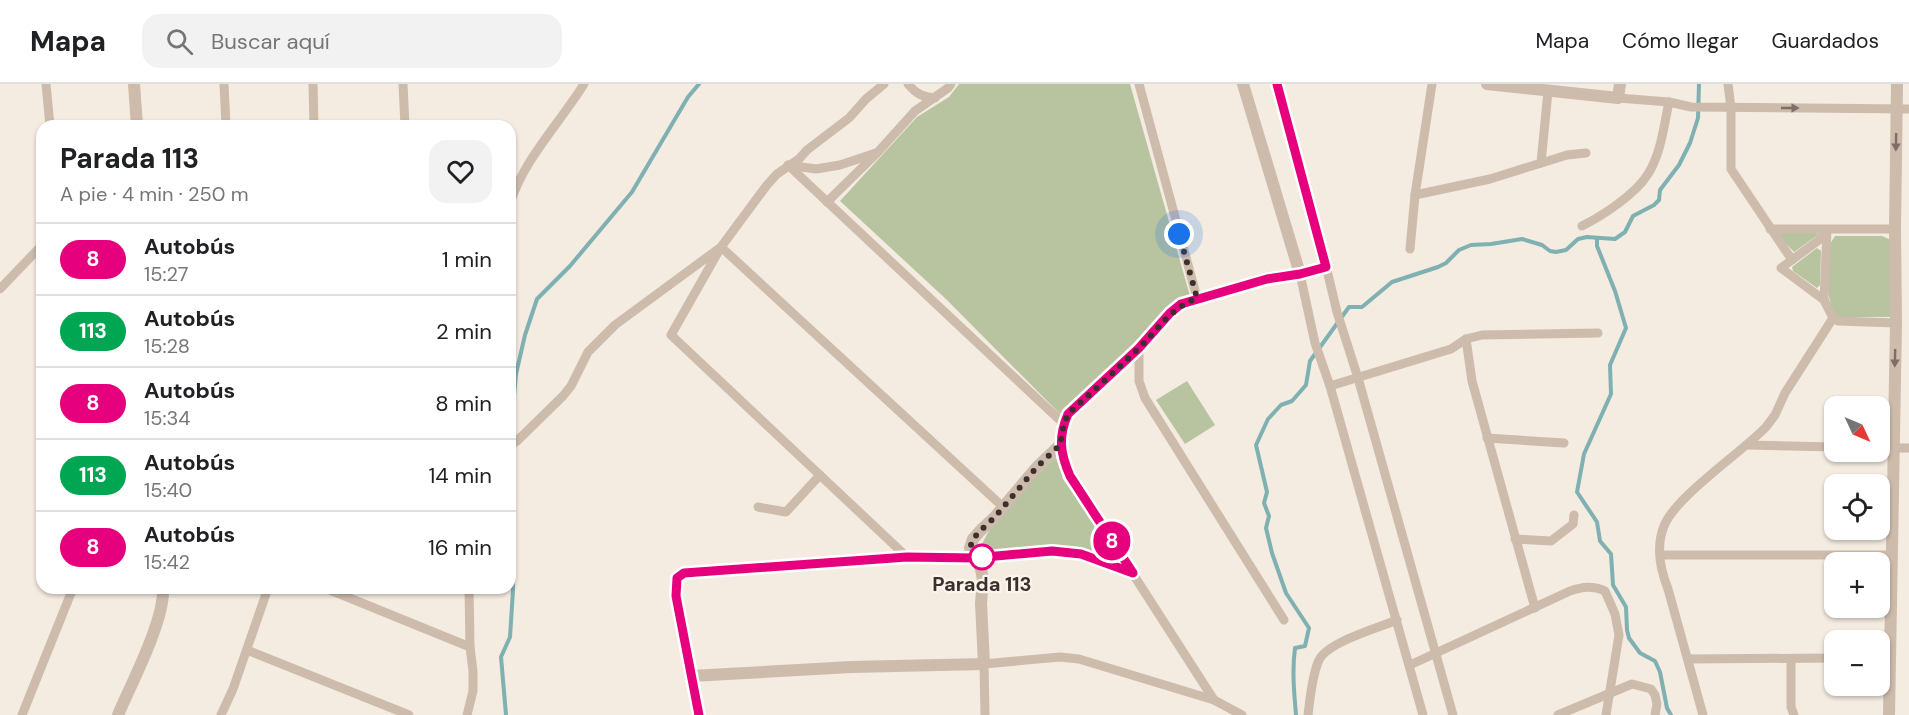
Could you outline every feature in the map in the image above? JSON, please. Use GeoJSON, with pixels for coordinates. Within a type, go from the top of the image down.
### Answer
{"type":"FeatureCollection","features":[{"type":"Feature","properties":{"kind":"street"},"geometry":{"type":"LineString","coordinates":[[46,84],[49,120]]}},
{"type":"Feature","properties":{"kind":"street"},"geometry":{"type":"LineString","coordinates":[[134,84],[137,120]]}},
{"type":"Feature","properties":{"kind":"street"},"geometry":{"type":"LineString","coordinates":[[224,84],[226,120]]}},
{"type":"Feature","properties":{"kind":"street"},"geometry":{"type":"LineString","coordinates":[[313,84],[315,120]]}},
{"type":"Feature","properties":{"kind":"street"},"geometry":{"type":"LineString","coordinates":[[403,84],[405,120]]}},
{"type":"Feature","properties":{"kind":"street"},"geometry":{"type":"LineString","coordinates":[[516,186],[584,84]]}},
{"type":"Feature","properties":{"kind":"street"},"geometry":{"type":"LineString","coordinates":[[884,84],[874,91],[849,118],[766,185],[722,247],[671,335],[907,557]]}},
{"type":"Feature","properties":{"kind":"street"},"geometry":{"type":"LineString","coordinates":[[908,84],[918,94],[935,98]]}},
{"type":"Feature","properties":{"kind":"street"},"geometry":{"type":"LineString","coordinates":[[828,202],[915,111],[951,84]]}},
{"type":"Feature","properties":{"kind":"street"},"geometry":{"type":"LineString","coordinates":[[1139,84],[1197,298]]}},
{"type":"Feature","properties":{"kind":"street"},"geometry":{"type":"LineString","coordinates":[[1243,84],[1300,274],[1315,343],[1330,386],[1423,715]]}},
{"type":"Feature","properties":{"kind":"street"},"geometry":{"type":"LineString","coordinates":[[1277,84],[1341,328],[1358,378],[1453,715]]}},
{"type":"Feature","properties":{"kind":"street"},"geometry":{"type":"LineString","coordinates":[[1410,249],[1415,195],[1432,84]]}},
{"type":"Feature","properties":{"kind":"street"},"geometry":{"type":"LineString","coordinates":[[1487,84],[1669,102],[1691,107],[1903,109]]}},
{"type":"Feature","properties":{"kind":"street"},"geometry":{"type":"LineString","coordinates":[[1618,98],[1620,84]]}},
{"type":"Feature","properties":{"kind":"street"},"geometry":{"type":"LineString","coordinates":[[1728,84],[1731,108],[1731,169],[1792,260]]}},
{"type":"Feature","properties":{"kind":"street"},"geometry":{"type":"LineString","coordinates":[[1886,630],[1892,555],[1896,323],[1895,229],[1903,109],[1897,84]]}},
{"type":"Feature","properties":{"kind":"street"},"geometry":{"type":"LineString","coordinates":[[1541,163],[1548,91]]}},
{"type":"Feature","properties":{"kind":"street"},"geometry":{"type":"LineString","coordinates":[[1582,226],[1596,219],[1637,187],[1648,175],[1658,150],[1669,102]]}},
{"type":"Feature","properties":{"kind":"street"},"geometry":{"type":"LineString","coordinates":[[788,165],[816,169],[840,165],[878,152]]}},
{"type":"Feature","properties":{"kind":"street"},"geometry":{"type":"LineString","coordinates":[[1415,195],[1490,179],[1567,155],[1586,153]]}},
{"type":"Feature","properties":{"kind":"street"},"geometry":{"type":"LineString","coordinates":[[788,165],[1064,424]]}},
{"type":"Feature","properties":{"kind":"street"},"geometry":{"type":"LineString","coordinates":[[1770,229],[1895,229]]}},
{"type":"Feature","properties":{"kind":"street"},"geometry":{"type":"LineString","coordinates":[[1827,230],[1819,240],[1781,268],[1824,300],[1833,318],[1838,321],[1896,323]]}},
{"type":"Feature","properties":{"kind":"street"},"geometry":{"type":"LineString","coordinates":[[1824,300],[1827,230]]}},
{"type":"Feature","properties":{"kind":"street"},"geometry":{"type":"LineString","coordinates":[[516,442],[563,396],[571,386],[588,352],[615,325],[722,247]]}},
{"type":"Feature","properties":{"kind":"street"},"geometry":{"type":"LineString","coordinates":[[722,247],[1002,506]]}},
{"type":"Feature","properties":{"kind":"street"},"geometry":{"type":"LineString","coordinates":[[0,289],[36,251]]}},
{"type":"Feature","properties":{"kind":"street"},"geometry":{"type":"LineString","coordinates":[[1214,700],[1070,476],[1062,459],[1060,445],[1064,424],[1068,414],[1139,348],[1181,304],[1267,279],[1326,267]]}},
{"type":"Feature","properties":{"kind":"street"},"geometry":{"type":"LineString","coordinates":[[1703,715],[1662,573],[1660,540],[1664,525],[1672,511],[1766,427],[1833,318]]}},
{"type":"Feature","properties":{"kind":"street"},"geometry":{"type":"LineString","coordinates":[[1330,386],[1451,349],[1466,339],[1482,335],[1598,333]]}},
{"type":"Feature","properties":{"kind":"street"},"geometry":{"type":"LineString","coordinates":[[1466,339],[1472,381],[1486,438],[1535,608]]}},
{"type":"Feature","properties":{"kind":"street"},"geometry":{"type":"LineString","coordinates":[[1139,348],[1138,381],[1145,398],[1284,620]]}},
{"type":"Feature","properties":{"kind":"street"},"geometry":{"type":"LineString","coordinates":[[1486,438],[1564,443]]}},
{"type":"Feature","properties":{"kind":"street"},"geometry":{"type":"LineString","coordinates":[[985,715],[981,603],[983,580],[970,548],[973,539],[1037,467],[1060,445]]}},
{"type":"Feature","properties":{"kind":"street"},"geometry":{"type":"LineString","coordinates":[[1747,445],[1824,447]]}},
{"type":"Feature","properties":{"kind":"street"},"geometry":{"type":"LineString","coordinates":[[1890,449],[1909,448]]}},
{"type":"Feature","properties":{"kind":"street"},"geometry":{"type":"LineString","coordinates":[[758,507],[786,512],[819,475]]}},
{"type":"Feature","properties":{"kind":"street"},"geometry":{"type":"LineString","coordinates":[[1515,538],[1551,541],[1573,524],[1574,515]]}},
{"type":"Feature","properties":{"kind":"street"},"geometry":{"type":"LineString","coordinates":[[699,715],[676,596],[677,578],[684,573],[907,557],[975,558],[1052,551],[1081,554],[1133,573]]}},
{"type":"Feature","properties":{"kind":"street"},"geometry":{"type":"LineString","coordinates":[[1660,555],[1892,555]]}},
{"type":"Feature","properties":{"kind":"street"},"geometry":{"type":"LineString","coordinates":[[1410,665],[1583,587],[1597,587],[1605,591],[1615,614],[1619,635],[1606,715]]}},
{"type":"Feature","properties":{"kind":"street"},"geometry":{"type":"LineString","coordinates":[[22,715],[71,594]]}},
{"type":"Feature","properties":{"kind":"street"},"geometry":{"type":"LineString","coordinates":[[118,715],[154,629],[161,609],[162,594]]}},
{"type":"Feature","properties":{"kind":"street"},"geometry":{"type":"LineString","coordinates":[[221,715],[266,594]]}},
{"type":"Feature","properties":{"kind":"street"},"geometry":{"type":"LineString","coordinates":[[341,594],[470,647]]}},
{"type":"Feature","properties":{"kind":"street"},"geometry":{"type":"LineString","coordinates":[[467,715],[473,691],[469,594]]}},
{"type":"Feature","properties":{"kind":"street"},"geometry":{"type":"LineString","coordinates":[[1308,715],[1319,660],[1326,652],[1350,638],[1397,620]]}},
{"type":"Feature","properties":{"kind":"street"},"geometry":{"type":"LineString","coordinates":[[247,650],[409,715]]}},
{"type":"Feature","properties":{"kind":"street"},"geometry":{"type":"LineString","coordinates":[[692,676],[851,667],[984,664],[1069,657],[1214,700],[1242,715]]}},
{"type":"Feature","properties":{"kind":"street"},"geometry":{"type":"LineString","coordinates":[[1688,659],[1824,658]]}},
{"type":"Feature","properties":{"kind":"street"},"geometry":{"type":"LineString","coordinates":[[1791,659],[1791,707],[1794,715]]}},
{"type":"Feature","properties":{"kind":"street"},"geometry":{"type":"LineString","coordinates":[[1558,715],[1632,684],[1644,686],[1655,695],[1657,704],[1655,715]]}},
{"type":"Feature","properties":{"kind":"street"},"geometry":{"type":"LineString","coordinates":[[1887,696],[1889,715]]}},
{"type":"Feature","properties":{"kind":"green space"},"geometry":{"type":"Polygon","coordinates":[[[959,84],[1130,84],[1190,296],[1165,309],[1120,359],[1060,414],[947,300],[840,201],[917,117],[949,97],[959,84]]]}},
{"type":"Feature","properties":{"kind":"green space"},"geometry":{"type":"Polygon","coordinates":[[[1780,233],[1817,233],[1818,235],[1794,252],[1779,236],[1780,233]]]}},
{"type":"Feature","properties":{"kind":"green space"},"geometry":{"type":"Polygon","coordinates":[[[1835,236],[1882,236],[1891,240],[1890,317],[1839,317],[1834,311],[1830,303],[1828,284],[1830,244],[1835,236]]]}},
{"type":"Feature","properties":{"kind":"green space"},"geometry":{"type":"Polygon","coordinates":[[[1817,248],[1821,251],[1820,285],[1817,288],[1793,271],[1792,267],[1817,248]]]}},
{"type":"Feature","properties":{"kind":"green space"},"geometry":{"type":"Polygon","coordinates":[[[1187,381],[1215,425],[1185,444],[1156,400],[1187,381]]]}},
{"type":"Feature","properties":{"kind":"green space"},"geometry":{"type":"Polygon","coordinates":[[[1056,457],[1063,479],[1122,565],[1071,546],[984,551],[981,547],[1003,512],[1056,457]]]}},
{"type":"Feature","properties":{"kind":"waterway"},"geometry":{"type":"LineString","coordinates":[[516,374],[525,335],[537,299],[570,266],[632,192],[688,97],[699,84]]}},
{"type":"Feature","properties":{"kind":"waterway"},"geometry":{"type":"LineString","coordinates":[[1296,715],[1293,673],[1295,648],[1305,646],[1309,628],[1286,593],[1266,528],[1269,516],[1264,503],[1267,492],[1256,445],[1268,419],[1281,405],[1292,401],[1306,385],[1310,361],[1349,307],[1362,307],[1392,282],[1438,267],[1446,263],[1459,250],[1471,245],[1522,239],[1556,252],[1566,250],[1578,239],[1587,237],[1615,239],[1625,232],[1633,216],[1659,200],[1660,190],[1679,165],[1690,143],[1698,118],[1699,84]]}},
{"type":"Feature","properties":{"kind":"waterway"},"geometry":{"type":"LineString","coordinates":[[1597,239],[1597,246],[1615,291],[1626,328],[1610,365],[1611,394],[1584,454],[1577,492],[1597,522],[1600,541],[1611,554],[1613,585],[1626,607],[1629,638],[1640,653],[1655,661],[1660,672],[1667,708],[1671,715]]}},
{"type":"Feature","properties":{"kind":"waterway"},"geometry":{"type":"LineString","coordinates":[[506,715],[501,657],[510,637],[513,594]]}},
{"type":"Feature","properties":{"kind":"bus line","name":"8"},"geometry":{"type":"LineString","coordinates":[[699,715],[676,596],[677,578],[684,573],[907,557],[975,558],[1052,551],[1081,554],[1133,573],[1070,476],[1062,459],[1061,434],[1068,414],[1139,348],[1181,304],[1267,279],[1326,267],[1277,84]]}},
{"type":"Feature","properties":{"kind":"place","name":"Parada 113"},"geometry":{"type":"Point","coordinates":[982,557]}},
{"type":"Feature","properties":{"kind":"route"},"geometry":{"type":"LineString","coordinates":[[982,557],[975,558],[970,548],[973,539],[1037,467],[1060,445],[1068,414],[1139,348],[1170,313],[1181,304],[1197,298],[1179,234]]}}]}
